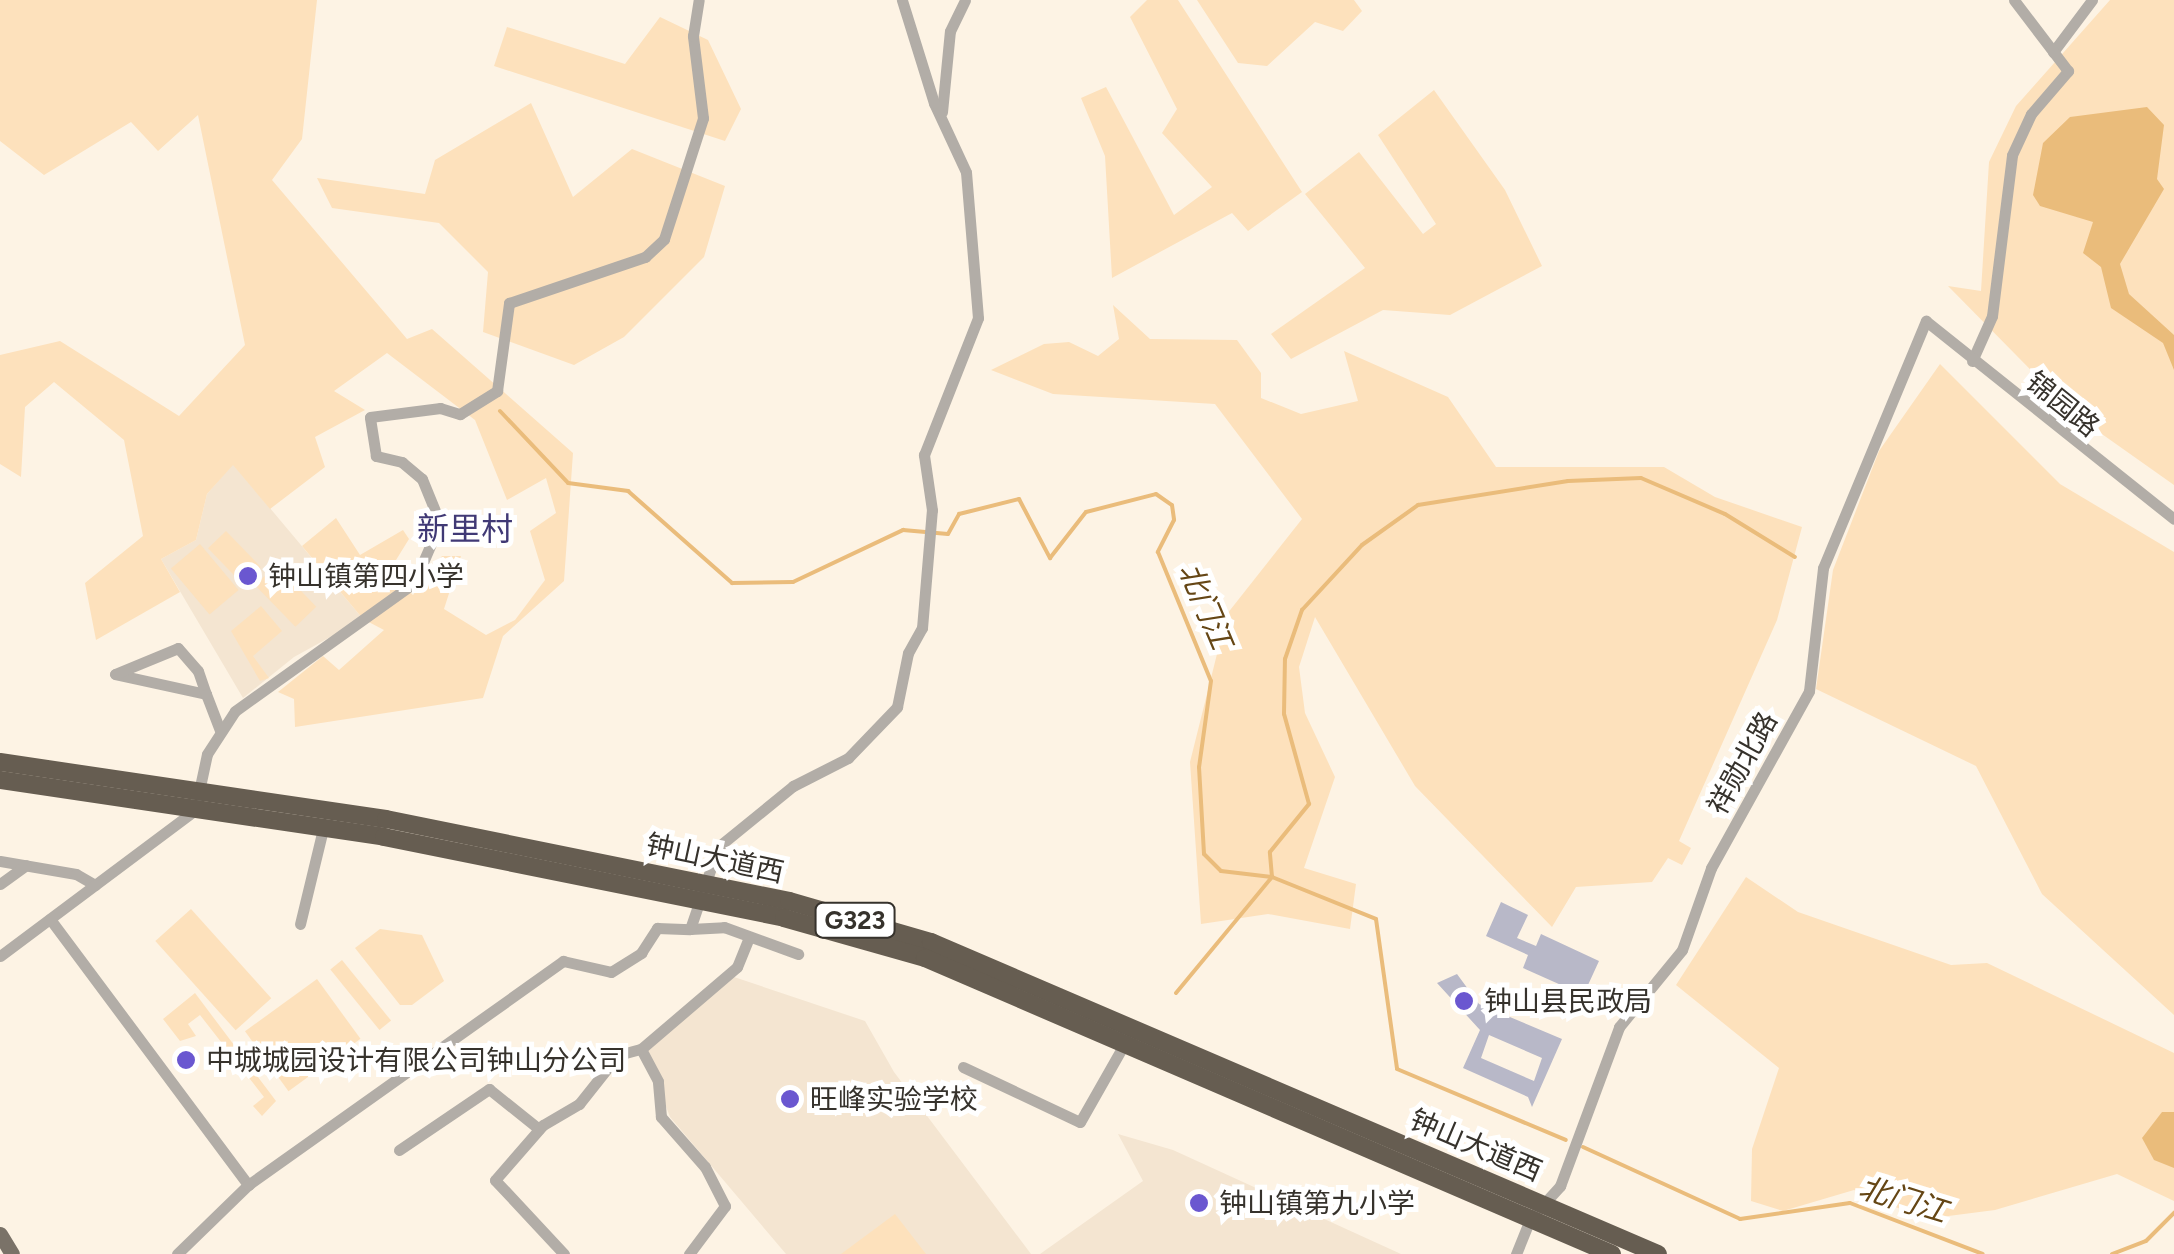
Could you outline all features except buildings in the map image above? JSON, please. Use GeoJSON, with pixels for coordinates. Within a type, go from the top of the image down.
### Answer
{"type":"FeatureCollection","features":[{"type":"Feature","properties":{"kind":"highway","name":"钟山大道西"},"geometry":{"type":"LineString","coordinates":[[0,762],[195,801]]}},
{"type":"Feature","properties":{"kind":"highway","name":"钟山大道西"},"geometry":{"type":"LineString","coordinates":[[0,780],[325,819],[931,942],[1612,1254]]}},
{"type":"Feature","properties":{"kind":"highway","name":"钟山大道西"},"geometry":{"type":"LineString","coordinates":[[1129,1036],[1542,1202],[1658,1254]]}},
{"type":"Feature","properties":{"kind":"main road"},"geometry":{"type":"LineString","coordinates":[[0,1234],[12,1254]]}},
{"type":"Feature","properties":{"kind":"street"},"geometry":{"type":"LineString","coordinates":[[0,956],[95,885],[195,801],[220,731],[297,661],[392,606],[425,565],[440,523],[431,490],[402,462],[376,456],[370,417],[440,408],[460,414],[497,391],[509,303],[645,257],[664,239],[703,118],[692,36],[699,0]]}},
{"type":"Feature","properties":{"kind":"street"},"geometry":{"type":"LineString","coordinates":[[690,928],[718,847],[793,786],[848,758],[898,707],[908,653],[922,628],[931,522],[924,455],[978,318],[966,172],[942,122],[902,0]]}},
{"type":"Feature","properties":{"kind":"street"},"geometry":{"type":"LineString","coordinates":[[942,122],[950,30],[964,0]]}},
{"type":"Feature","properties":{"kind":"street"},"geometry":{"type":"LineString","coordinates":[[1972,361],[1992,316],[2012,154],[2031,114],[2068,71],[2014,0]]}},
{"type":"Feature","properties":{"kind":"street"},"geometry":{"type":"LineString","coordinates":[[2054,52],[2092,0]]}},
{"type":"Feature","properties":{"kind":"street","name":"锦园路"},"geometry":{"type":"LineString","coordinates":[[1926,321],[2174,519]]}},
{"type":"Feature","properties":{"kind":"street","name":"祥勋北路"},"geometry":{"type":"LineString","coordinates":[[1516,1254],[1530,1219],[1560,1186],[1619,1027],[1682,950],[1711,868],[1809,691],[1823,568],[1926,321]]}},
{"type":"Feature","properties":{"kind":"street"},"geometry":{"type":"LineString","coordinates":[[206,694],[115,674],[178,648],[206,694],[220,731]]}},
{"type":"Feature","properties":{"kind":"street"},"geometry":{"type":"LineString","coordinates":[[300,924],[325,819]]}},
{"type":"Feature","properties":{"kind":"street"},"geometry":{"type":"LineString","coordinates":[[0,861],[95,885]]}},
{"type":"Feature","properties":{"kind":"street"},"geometry":{"type":"LineString","coordinates":[[0,884],[26,865]]}},
{"type":"Feature","properties":{"kind":"street"},"geometry":{"type":"LineString","coordinates":[[50,919],[248,1185]]}},
{"type":"Feature","properties":{"kind":"street"},"geometry":{"type":"LineString","coordinates":[[177,1254],[248,1185],[563,962],[611,972],[640,953],[657,928],[749,936],[798,954]]}},
{"type":"Feature","properties":{"kind":"street"},"geometry":{"type":"LineString","coordinates":[[564,1254],[494,1180],[539,1129],[579,1104],[618,1055],[640,1049],[737,967],[749,936]]}},
{"type":"Feature","properties":{"kind":"street"},"geometry":{"type":"LineString","coordinates":[[962,1067],[1080,1122],[1129,1036]]}},
{"type":"Feature","properties":{"kind":"street"},"geometry":{"type":"LineString","coordinates":[[640,1049],[658,1082],[661,1117],[704,1167],[724,1206],[689,1254]]}},
{"type":"Feature","properties":{"kind":"street"},"geometry":{"type":"LineString","coordinates":[[399,1150],[489,1089],[539,1129]]}},
{"type":"Feature","properties":{"kind":"shaded area"},"geometry":{"type":"Polygon","coordinates":[[[0,0],[317,0],[302,139],[272,180],[407,339],[432,329],[573,453],[564,581],[503,636],[483,698],[295,727],[294,699],[278,692],[323,656],[339,670],[384,630],[363,619],[302,546],[336,518],[360,555],[403,530],[409,539],[388,573],[413,595],[442,556],[461,556],[444,609],[486,635],[515,620],[545,580],[530,531],[556,513],[546,478],[507,500],[475,420],[387,353],[334,391],[365,410],[315,437],[325,467],[270,509],[233,465],[207,494],[196,540],[161,559],[180,592],[96,640],[85,583],[143,536],[124,440],[54,382],[25,407],[21,477],[0,464],[0,355],[60,341],[179,416],[245,345],[198,115],[158,151],[131,122],[44,175],[0,141],[0,0]]]}},
{"type":"Feature","properties":{"kind":"shaded area"},"geometry":{"type":"Polygon","coordinates":[[[1147,0],[1178,0],[1302,192],[1248,231],[1232,213],[1112,278],[1105,156],[1081,98],[1106,87],[1174,215],[1212,187],[1162,133],[1177,109],[1130,17],[1147,0]]]}},
{"type":"Feature","properties":{"kind":"shaded area"},"geometry":{"type":"Polygon","coordinates":[[[1197,0],[1354,0],[1362,11],[1343,31],[1315,22],[1267,66],[1238,63],[1197,0]]]}},
{"type":"Feature","properties":{"kind":"shaded area"},"geometry":{"type":"Polygon","coordinates":[[[2110,0],[2174,0],[2174,485],[2075,415],[1948,286],[1981,291],[1989,162],[2016,106],[2110,0]]]}},
{"type":"Feature","properties":{"kind":"shaded area"},"geometry":{"type":"Polygon","coordinates":[[[660,17],[708,40],[741,109],[725,141],[494,66],[507,27],[625,64],[660,17]]]}},
{"type":"Feature","properties":{"kind":"shaded area"},"geometry":{"type":"Polygon","coordinates":[[[1434,90],[1505,190],[1542,266],[1450,315],[1383,310],[1291,359],[1271,334],[1365,268],[1305,194],[1359,152],[1423,234],[1436,224],[1378,135],[1434,90]]]}},
{"type":"Feature","properties":{"kind":"shaded area"},"geometry":{"type":"Polygon","coordinates":[[[531,103],[573,197],[632,149],[725,186],[704,257],[624,337],[574,365],[483,332],[488,272],[439,223],[332,208],[317,178],[425,194],[435,160],[531,103]]]}},
{"type":"Feature","properties":{"kind":"shaded area"},"geometry":{"type":"Polygon","coordinates":[[[2147,107],[2164,125],[2157,179],[2164,189],[2120,264],[2129,294],[2174,335],[2174,370],[2163,343],[2111,308],[2101,267],[2083,253],[2093,222],[2040,206],[2033,195],[2043,143],[2070,117],[2147,107]]]}},
{"type":"Feature","properties":{"kind":"shaded area"},"geometry":{"type":"Polygon","coordinates":[[[1113,305],[1150,339],[1237,340],[1261,373],[1261,398],[1301,414],[1358,401],[1344,351],[1448,397],[1496,467],[1664,467],[1715,497],[1802,527],[1777,620],[1679,841],[1691,848],[1682,865],[1668,858],[1652,882],[1576,887],[1552,927],[1415,786],[1315,617],[1299,667],[1305,713],[1335,777],[1304,868],[1356,884],[1350,929],[1268,914],[1201,924],[1190,762],[1227,614],[1302,519],[1215,404],[1053,394],[991,370],[1044,344],[1069,342],[1098,356],[1119,339],[1113,305]]]}},
{"type":"Feature","properties":{"kind":"shaded area"},"geometry":{"type":"Polygon","coordinates":[[[1940,364],[2060,484],[2174,552],[2174,1015],[2042,894],[1976,766],[1816,689],[1833,570],[1879,451],[1940,364]]]}},
{"type":"Feature","properties":{"kind":"shaded area","name":"钟山镇第四小学"},"geometry":{"type":"Polygon","coordinates":[[[233,464],[363,619],[294,657],[243,698],[161,559],[196,540],[207,494],[233,464]]]}},
{"type":"Feature","properties":{"kind":"shaded area"},"geometry":{"type":"Polygon","coordinates":[[[226,531],[261,567],[243,584],[208,548],[226,531]]]}},
{"type":"Feature","properties":{"kind":"shaded area"},"geometry":{"type":"Polygon","coordinates":[[[200,544],[239,590],[209,614],[171,568],[200,544]]]}},
{"type":"Feature","properties":{"kind":"shaded area"},"geometry":{"type":"Polygon","coordinates":[[[276,565],[316,607],[295,627],[255,585],[276,565]]]}},
{"type":"Feature","properties":{"kind":"shaded area"},"geometry":{"type":"Polygon","coordinates":[[[261,606],[282,631],[253,656],[269,678],[260,681],[231,631],[261,606]]]}},
{"type":"Feature","properties":{"kind":"shaded area"},"geometry":{"type":"Polygon","coordinates":[[[1746,877],[1798,912],[1951,965],[1987,963],[2174,1053],[2174,1201],[2117,1174],[1995,1210],[1925,1219],[1854,1190],[1783,1211],[1751,1201],[1752,1149],[1779,1068],[1676,985],[1746,877]]]}},
{"type":"Feature","properties":{"kind":"shaded area"},"geometry":{"type":"Polygon","coordinates":[[[191,909],[271,998],[236,1030],[155,941],[191,909]]]}},
{"type":"Feature","properties":{"kind":"shaded area"},"geometry":{"type":"Polygon","coordinates":[[[380,929],[422,935],[444,981],[412,1005],[400,1005],[355,948],[380,929]]]}},
{"type":"Feature","properties":{"kind":"shaded area"},"geometry":{"type":"Polygon","coordinates":[[[342,960],[391,1021],[379,1030],[330,969],[342,960]]]}},
{"type":"Feature","properties":{"kind":"shaded area","name":"旺峰实验学校"},"geometry":{"type":"Polygon","coordinates":[[[734,977],[865,1021],[894,1072],[1031,1254],[786,1254],[670,1117],[645,1051],[734,977]]]}},
{"type":"Feature","properties":{"kind":"shaded area"},"geometry":{"type":"Polygon","coordinates":[[[317,979],[360,1039],[288,1091],[245,1031],[317,979]]]}},
{"type":"Feature","properties":{"kind":"shaded area"},"geometry":{"type":"Polygon","coordinates":[[[195,993],[276,1101],[262,1116],[253,1106],[264,1097],[200,1015],[188,1024],[196,1036],[180,1041],[163,1019],[195,993]]]}},
{"type":"Feature","properties":{"kind":"shaded area"},"geometry":{"type":"Polygon","coordinates":[[[2162,1112],[2174,1112],[2174,1168],[2154,1160],[2142,1138],[2162,1112]]]}},
{"type":"Feature","properties":{"kind":"shaded area","name":"钟山镇第九小学"},"geometry":{"type":"Polygon","coordinates":[[[1118,1134],[1173,1150],[1401,1254],[1040,1254],[1143,1181],[1118,1134]]]}},
{"type":"Feature","properties":{"kind":"shaded area"},"geometry":{"type":"Polygon","coordinates":[[[895,1214],[926,1254],[841,1254],[895,1214]]]}},
{"type":"Feature","properties":{"kind":"waterway","name":"北门江"},"geometry":{"type":"LineString","coordinates":[[500,411],[568,483],[628,491],[732,583],[793,582],[903,530],[948,534],[959,514],[1019,499],[1050,558],[1086,512],[1156,494],[1172,505],[1174,520],[1158,552],[1211,681],[1199,767],[1204,854],[1221,871],[1272,877],[1376,919],[1397,1069],[1566,1140]]}},
{"type":"Feature","properties":{"kind":"waterway"},"geometry":{"type":"LineString","coordinates":[[1176,993],[1272,877],[1270,852],[1309,804],[1284,714],[1285,659],[1302,610],[1362,545],[1418,505],[1568,481],[1641,478],[1725,514],[1795,557]]}},
{"type":"Feature","properties":{"kind":"waterway","name":"北门江"},"geometry":{"type":"LineString","coordinates":[[1583,1147],[1740,1219],[1850,1203],[1983,1254]]}},
{"type":"Feature","properties":{"kind":"waterway","name":"北门江"},"geometry":{"type":"LineString","coordinates":[[2112,1254],[2146,1241],[2174,1213]]}},
{"type":"Feature","properties":{"kind":"place","name":"钟山镇第四小学"},"geometry":{"type":"Point","coordinates":[248,576]}},
{"type":"Feature","properties":{"kind":"place","name":"钟山县民政局"},"geometry":{"type":"Point","coordinates":[1464,1001]}},
{"type":"Feature","properties":{"kind":"place","name":"中城城园设计有限公司钟山分公司"},"geometry":{"type":"Point","coordinates":[186,1060]}},
{"type":"Feature","properties":{"kind":"place","name":"旺峰实验学校"},"geometry":{"type":"Point","coordinates":[790,1099]}},
{"type":"Feature","properties":{"kind":"place","name":"钟山镇第九小学"},"geometry":{"type":"Point","coordinates":[1199,1203]}},
{"type":"Feature","properties":{"kind":"district","name":"新里村"},"geometry":{"type":"Point","coordinates":[465,529]}}]}
